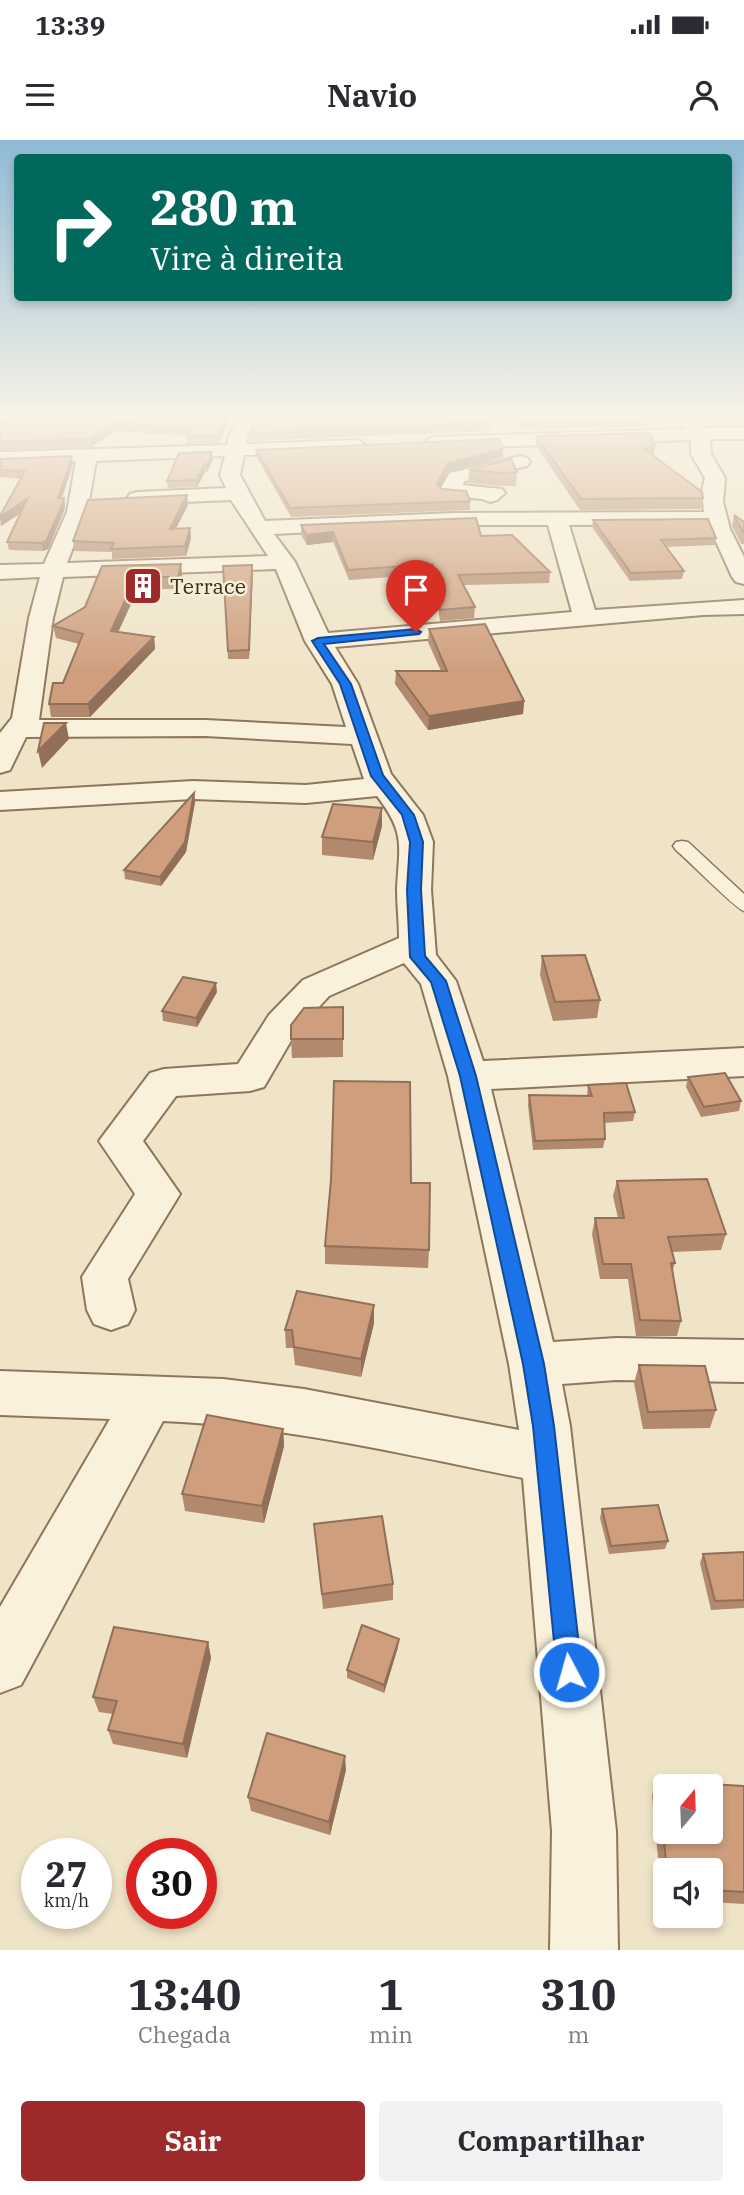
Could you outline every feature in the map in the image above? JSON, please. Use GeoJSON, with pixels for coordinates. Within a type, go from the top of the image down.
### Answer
{"type":"FeatureCollection","features":[{"type":"Feature","properties":{"kind":"street"},"geometry":{"type":"LineString","coordinates":[[8,742],[26,719],[41,618],[53,570],[78,503]]}},
{"type":"Feature","properties":{"kind":"street"},"geometry":{"type":"LineString","coordinates":[[163,503],[248,511],[460,519],[557,519],[669,503]]}},
{"type":"Feature","properties":{"kind":"street"},"geometry":{"type":"LineString","coordinates":[[244,503],[284,562],[318,641],[345,684],[377,776],[408,815],[417,842],[414,890],[418,957],[438,981],[468,1076],[534,1364],[547,1459],[584,1831],[584,1950]]}},
{"type":"Feature","properties":{"kind":"street"},"geometry":{"type":"LineString","coordinates":[[460,519],[462,510],[475,503]]}},
{"type":"Feature","properties":{"kind":"street"},"geometry":{"type":"LineString","coordinates":[[725,503],[741,567]]}},
{"type":"Feature","properties":{"kind":"street"},"geometry":{"type":"LineString","coordinates":[[557,519],[580,604],[587,618]]}},
{"type":"Feature","properties":{"kind":"street"},"geometry":{"type":"LineString","coordinates":[[0,572],[284,562]]}},
{"type":"Feature","properties":{"kind":"street"},"geometry":{"type":"LineString","coordinates":[[318,641],[744,607]]}},
{"type":"Feature","properties":{"kind":"street"},"geometry":{"type":"LineString","coordinates":[[8,742],[205,728],[364,736]]}},
{"type":"Feature","properties":{"kind":"street"},"geometry":{"type":"LineString","coordinates":[[1,804],[193,790],[306,794],[386,786]]}},
{"type":"Feature","properties":{"kind":"street"},"geometry":{"type":"LineString","coordinates":[[111,1310],[105,1277],[158,1194],[120,1141],[164,1083],[250,1077],[282,1024],[316,988],[417,944]]}},
{"type":"Feature","properties":{"kind":"street"},"geometry":{"type":"LineString","coordinates":[[468,1076],[744,1062]]}},
{"type":"Feature","properties":{"kind":"street"},"geometry":{"type":"LineString","coordinates":[[534,1364],[616,1359],[744,1361]]}},
{"type":"Feature","properties":{"kind":"street"},"geometry":{"type":"LineString","coordinates":[[0,1393],[223,1401],[304,1412],[547,1459]]}},
{"type":"Feature","properties":{"kind":"street"},"geometry":{"type":"LineString","coordinates":[[0,1664],[149,1398]]}},
{"type":"Feature","properties":{"kind":"lane"},"geometry":{"type":"LineString","coordinates":[[682,846],[724,883],[744,905]]}},
{"type":"Feature","properties":{"kind":"building"},"geometry":{"type":"Polygon","coordinates":[[[7,503],[20,503],[0,517],[7,503]]]}},
{"type":"Feature","properties":{"kind":"building"},"geometry":{"type":"Polygon","coordinates":[[[25,503],[63,503],[46,541],[7,542],[25,503]]]}},
{"type":"Feature","properties":{"kind":"building"},"geometry":{"type":"Polygon","coordinates":[[[87,503],[183,503],[170,529],[190,528],[185,546],[111,549],[114,543],[73,541],[87,503]]]}},
{"type":"Feature","properties":{"kind":"building"},"geometry":{"type":"Polygon","coordinates":[[[287,503],[407,503],[290,508],[287,503]]]}},
{"type":"Feature","properties":{"kind":"building"},"geometry":{"type":"Polygon","coordinates":[[[734,515],[744,522],[744,532],[743,532],[734,515]]]}},
{"type":"Feature","properties":{"kind":"building"},"geometry":{"type":"Polygon","coordinates":[[[476,518],[481,536],[512,535],[550,572],[458,575],[475,607],[440,610],[433,564],[348,570],[333,532],[306,535],[301,525],[476,518]]]}},
{"type":"Feature","properties":{"kind":"building"},"geometry":{"type":"Polygon","coordinates":[[[708,519],[716,538],[661,540],[684,571],[631,573],[593,520],[708,519]]]}},
{"type":"Feature","properties":{"kind":"building"},"geometry":{"type":"Polygon","coordinates":[[[181,564],[178,577],[136,577],[111,631],[154,637],[88,704],[49,704],[53,683],[63,683],[83,634],[53,626],[85,607],[102,566],[181,564]]]}},
{"type":"Feature","properties":{"kind":"building"},"geometry":{"type":"Polygon","coordinates":[[[252,565],[249,650],[228,651],[223,566],[252,565]]]}},
{"type":"Feature","properties":{"kind":"building"},"geometry":{"type":"Polygon","coordinates":[[[485,624],[524,701],[429,716],[396,671],[447,671],[429,629],[485,624]]]}},
{"type":"Feature","properties":{"kind":"building"},"geometry":{"type":"Polygon","coordinates":[[[44,723],[66,723],[38,751],[44,723]]]}},
{"type":"Feature","properties":{"kind":"building"},"geometry":{"type":"Polygon","coordinates":[[[194,793],[185,842],[160,877],[124,870],[194,793]]]}},
{"type":"Feature","properties":{"kind":"building"},"geometry":{"type":"Polygon","coordinates":[[[333,804],[382,808],[373,842],[322,837],[333,804]]]}},
{"type":"Feature","properties":{"kind":"building"},"geometry":{"type":"Polygon","coordinates":[[[585,955],[600,1000],[555,1002],[542,956],[585,955]]]}},
{"type":"Feature","properties":{"kind":"building"},"geometry":{"type":"Polygon","coordinates":[[[183,977],[216,983],[196,1018],[162,1011],[183,977]]]}},
{"type":"Feature","properties":{"kind":"building"},"geometry":{"type":"Polygon","coordinates":[[[343,1007],[343,1039],[291,1039],[291,1025],[304,1008],[343,1007]]]}},
{"type":"Feature","properties":{"kind":"building"},"geometry":{"type":"Polygon","coordinates":[[[725,1073],[741,1101],[704,1107],[688,1077],[725,1073]]]}},
{"type":"Feature","properties":{"kind":"building"},"geometry":{"type":"Polygon","coordinates":[[[334,1081],[410,1082],[411,1183],[430,1183],[429,1250],[325,1246],[331,1180],[334,1081]]]}},
{"type":"Feature","properties":{"kind":"building"},"geometry":{"type":"Polygon","coordinates":[[[626,1083],[635,1112],[604,1113],[605,1139],[535,1141],[529,1095],[592,1096],[588,1085],[626,1083]]]}},
{"type":"Feature","properties":{"kind":"building"},"geometry":{"type":"Polygon","coordinates":[[[707,1179],[726,1234],[668,1237],[675,1263],[671,1263],[681,1321],[640,1320],[631,1264],[603,1264],[595,1218],[624,1218],[617,1181],[707,1179]]]}},
{"type":"Feature","properties":{"kind":"building"},"geometry":{"type":"Polygon","coordinates":[[[297,1291],[374,1305],[361,1359],[294,1347],[292,1330],[285,1330],[297,1291]]]}},
{"type":"Feature","properties":{"kind":"building"},"geometry":{"type":"Polygon","coordinates":[[[639,1365],[705,1366],[716,1410],[648,1412],[639,1365]]]}},
{"type":"Feature","properties":{"kind":"building"},"geometry":{"type":"Polygon","coordinates":[[[207,1415],[283,1429],[262,1506],[182,1494],[207,1415]]]}},
{"type":"Feature","properties":{"kind":"building"},"geometry":{"type":"Polygon","coordinates":[[[658,1505],[668,1541],[611,1546],[602,1509],[658,1505]]]}},
{"type":"Feature","properties":{"kind":"building"},"geometry":{"type":"Polygon","coordinates":[[[382,1516],[393,1584],[322,1594],[314,1524],[382,1516]]]}},
{"type":"Feature","properties":{"kind":"building"},"geometry":{"type":"Polygon","coordinates":[[[744,1552],[744,1600],[715,1601],[703,1554],[744,1552]]]}},
{"type":"Feature","properties":{"kind":"building"},"geometry":{"type":"Polygon","coordinates":[[[362,1625],[399,1639],[384,1685],[347,1670],[362,1625]]]}},
{"type":"Feature","properties":{"kind":"building"},"geometry":{"type":"Polygon","coordinates":[[[114,1627],[208,1642],[183,1744],[108,1730],[117,1701],[93,1697],[114,1627]]]}},
{"type":"Feature","properties":{"kind":"building"},"geometry":{"type":"Polygon","coordinates":[[[267,1733],[345,1756],[329,1822],[248,1797],[267,1733]]]}},
{"type":"Feature","properties":{"kind":"building"},"geometry":{"type":"Polygon","coordinates":[[[723,1785],[744,1786],[744,1892],[723,1891],[723,1858],[666,1858],[664,1844],[723,1844],[723,1785]]]}},
{"type":"Feature","properties":{"kind":"place","name":"Terrace"},"geometry":{"type":"Point","coordinates":[143,586]}},
{"type":"Feature","properties":{"kind":"route"},"geometry":{"type":"LineString","coordinates":[[416,632],[318,641],[345,684],[377,776],[408,815],[417,842],[414,890],[418,957],[438,981],[468,1076],[534,1364],[544,1426],[569,1672]]}}]}
